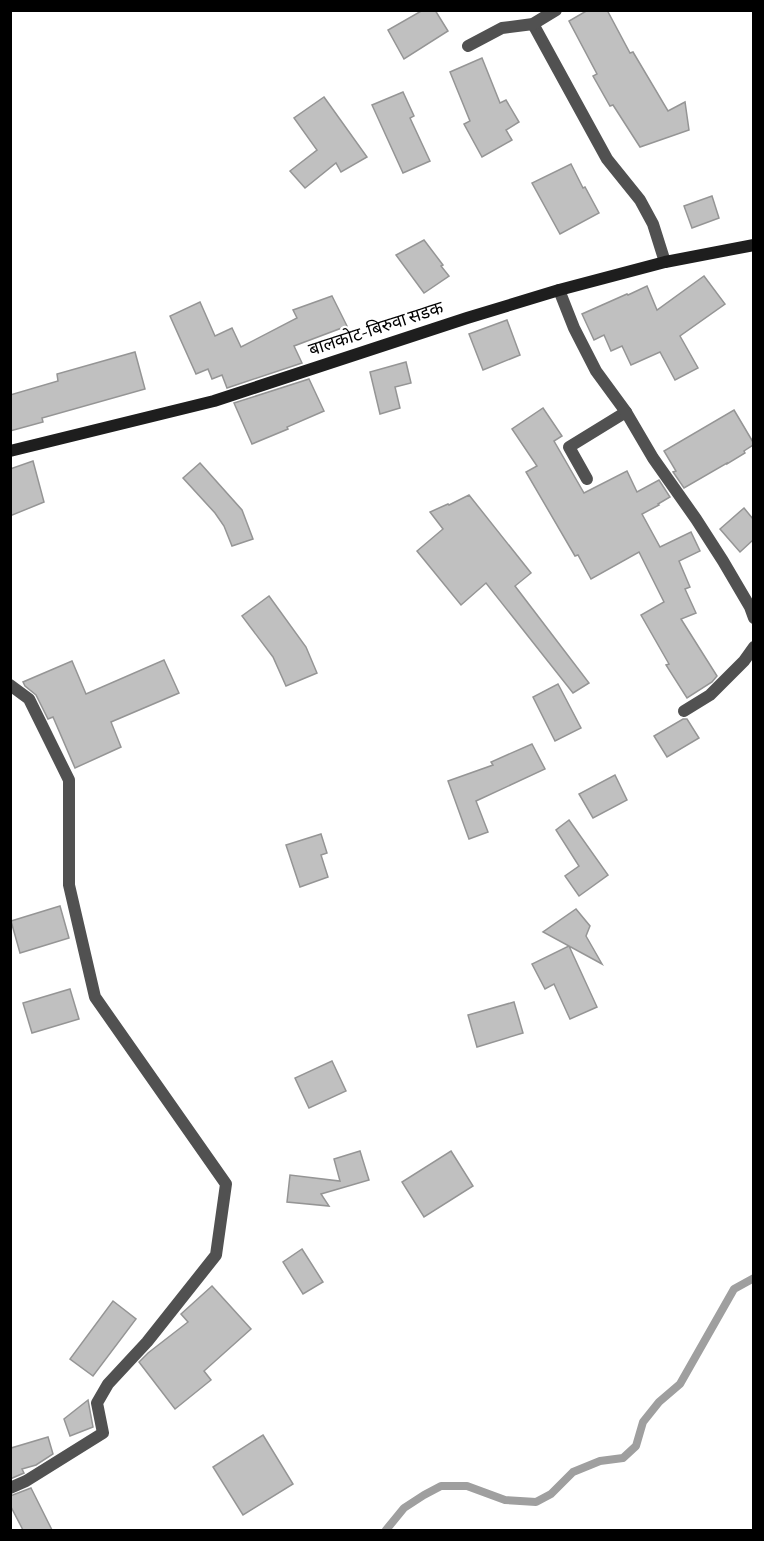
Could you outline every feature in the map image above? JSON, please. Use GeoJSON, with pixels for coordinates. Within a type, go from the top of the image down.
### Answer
{"type":"FeatureCollection","features":[{"type":"Feature","properties":{"kind":"main road","name":"बालकोट-बिरुवा सडक"},"geometry":{"type":"LineString","coordinates":[[10,451],[214,401],[559,290],[665,262],[753,245]]}},
{"type":"Feature","properties":{"kind":"street"},"geometry":{"type":"LineString","coordinates":[[468,46],[502,28],[533,24],[556,10]]}},
{"type":"Feature","properties":{"kind":"street"},"geometry":{"type":"LineString","coordinates":[[533,24],[607,159],[640,200],[653,224],[665,262]]}},
{"type":"Feature","properties":{"kind":"street"},"geometry":{"type":"LineString","coordinates":[[559,290],[574,328],[596,371],[626,412],[653,458],[696,519],[740,588],[753,618]]}},
{"type":"Feature","properties":{"kind":"street"},"geometry":{"type":"LineString","coordinates":[[587,479],[569,447],[626,412]]}},
{"type":"Feature","properties":{"kind":"street"},"geometry":{"type":"LineString","coordinates":[[684,711],[710,695],[744,661],[753,647]]}},
{"type":"Feature","properties":{"kind":"street"},"geometry":{"type":"LineString","coordinates":[[10,685],[30,699],[69,780],[69,885],[95,997],[226,1184],[216,1256],[147,1342],[108,1384],[97,1403],[103,1433],[26,1481],[10,1488]]}},
{"type":"Feature","properties":{"kind":"building"},"geometry":{"type":"Polygon","coordinates":[[[423,10],[435,10],[448,31],[404,59],[388,30],[423,10]]]}},
{"type":"Feature","properties":{"kind":"building"},"geometry":{"type":"Polygon","coordinates":[[[588,10],[607,10],[630,53],[633,52],[668,111],[685,102],[689,130],[640,147],[613,105],[610,106],[593,76],[597,74],[569,21],[588,10]]]}},
{"type":"Feature","properties":{"kind":"building"},"geometry":{"type":"Polygon","coordinates":[[[482,58],[500,103],[506,100],[519,122],[506,130],[512,140],[482,157],[464,124],[470,121],[450,72],[482,58]]]}},
{"type":"Feature","properties":{"kind":"building"},"geometry":{"type":"Polygon","coordinates":[[[403,92],[414,116],[410,118],[430,161],[403,173],[372,105],[403,92]]]}},
{"type":"Feature","properties":{"kind":"building"},"geometry":{"type":"Polygon","coordinates":[[[324,97],[367,157],[341,172],[336,163],[305,188],[290,171],[317,150],[294,118],[324,97]]]}},
{"type":"Feature","properties":{"kind":"building"},"geometry":{"type":"Polygon","coordinates":[[[571,164],[599,213],[560,234],[532,183],[571,164]]]}},
{"type":"Feature","properties":{"kind":"building"},"geometry":{"type":"Polygon","coordinates":[[[712,196],[719,218],[692,228],[684,206],[712,196]]]}},
{"type":"Feature","properties":{"kind":"building"},"geometry":{"type":"Polygon","coordinates":[[[424,240],[449,276],[424,293],[396,255],[424,240]]]}},
{"type":"Feature","properties":{"kind":"building"},"geometry":{"type":"Polygon","coordinates":[[[704,276],[725,304],[680,336],[698,368],[675,380],[660,352],[631,365],[622,346],[611,351],[604,335],[594,340],[582,314],[647,286],[657,310],[704,276]]]}},
{"type":"Feature","properties":{"kind":"building"},"geometry":{"type":"Polygon","coordinates":[[[332,296],[347,326],[294,346],[302,363],[227,388],[222,375],[212,379],[208,369],[196,374],[170,316],[200,302],[215,336],[232,328],[241,347],[297,318],[293,310],[332,296]]]}},
{"type":"Feature","properties":{"kind":"building"},"geometry":{"type":"Polygon","coordinates":[[[507,320],[520,355],[483,370],[469,334],[507,320]]]}},
{"type":"Feature","properties":{"kind":"building"},"geometry":{"type":"Polygon","coordinates":[[[135,352],[145,389],[42,418],[43,422],[10,431],[10,395],[58,381],[57,374],[135,352]]]}},
{"type":"Feature","properties":{"kind":"building"},"geometry":{"type":"Polygon","coordinates":[[[406,362],[411,383],[395,387],[400,408],[380,414],[370,372],[406,362]]]}},
{"type":"Feature","properties":{"kind":"building"},"geometry":{"type":"Polygon","coordinates":[[[309,379],[324,411],[252,444],[234,403],[309,379]]]}},
{"type":"Feature","properties":{"kind":"building"},"geometry":{"type":"Polygon","coordinates":[[[543,408],[562,436],[554,441],[584,493],[627,471],[637,492],[659,480],[670,497],[642,514],[660,547],[691,532],[700,551],[679,561],[690,587],[685,589],[696,613],[681,619],[717,676],[712,682],[687,698],[666,665],[669,664],[641,615],[664,602],[639,552],[591,579],[526,472],[537,466],[512,429],[543,408]]]}},
{"type":"Feature","properties":{"kind":"building"},"geometry":{"type":"Polygon","coordinates":[[[734,410],[753,445],[744,451],[745,453],[684,488],[673,472],[676,471],[664,451],[734,410]]]}},
{"type":"Feature","properties":{"kind":"building"},"geometry":{"type":"Polygon","coordinates":[[[33,461],[44,502],[10,516],[10,469],[33,461]]]}},
{"type":"Feature","properties":{"kind":"building"},"geometry":{"type":"Polygon","coordinates":[[[200,463],[242,510],[253,539],[232,546],[224,526],[215,513],[183,478],[200,463]]]}},
{"type":"Feature","properties":{"kind":"building"},"geometry":{"type":"Polygon","coordinates":[[[469,495],[531,573],[515,586],[589,683],[573,693],[486,583],[461,605],[417,551],[443,529],[430,512],[469,495]]]}},
{"type":"Feature","properties":{"kind":"building"},"geometry":{"type":"Polygon","coordinates":[[[744,508],[753,519],[753,540],[740,552],[720,529],[744,508]]]}},
{"type":"Feature","properties":{"kind":"building"},"geometry":{"type":"Polygon","coordinates":[[[269,596],[306,647],[317,673],[286,686],[273,657],[242,616],[269,596]]]}},
{"type":"Feature","properties":{"kind":"building"},"geometry":{"type":"Polygon","coordinates":[[[164,660],[179,693],[111,722],[121,747],[75,768],[53,717],[48,719],[36,695],[23,682],[72,661],[86,694],[164,660]]]}},
{"type":"Feature","properties":{"kind":"building"},"geometry":{"type":"Polygon","coordinates":[[[558,684],[581,728],[555,741],[533,697],[558,684]]]}},
{"type":"Feature","properties":{"kind":"building"},"geometry":{"type":"Polygon","coordinates":[[[683,719],[687,719],[699,738],[667,757],[654,736],[683,719]]]}},
{"type":"Feature","properties":{"kind":"building"},"geometry":{"type":"Polygon","coordinates":[[[532,744],[545,769],[476,801],[488,832],[469,839],[448,781],[493,765],[491,762],[532,744]]]}},
{"type":"Feature","properties":{"kind":"building"},"geometry":{"type":"Polygon","coordinates":[[[615,775],[627,800],[593,818],[579,794],[615,775]]]}},
{"type":"Feature","properties":{"kind":"building"},"geometry":{"type":"Polygon","coordinates":[[[569,820],[608,875],[579,896],[565,876],[579,866],[556,830],[569,820]]]}},
{"type":"Feature","properties":{"kind":"building"},"geometry":{"type":"Polygon","coordinates":[[[321,834],[327,853],[321,855],[328,877],[300,887],[286,845],[321,834]]]}},
{"type":"Feature","properties":{"kind":"building"},"geometry":{"type":"Polygon","coordinates":[[[60,906],[69,938],[20,953],[11,921],[60,906]]]}},
{"type":"Feature","properties":{"kind":"building"},"geometry":{"type":"Polygon","coordinates":[[[576,909],[590,926],[586,936],[602,964],[543,932],[576,909]]]}},
{"type":"Feature","properties":{"kind":"building"},"geometry":{"type":"Polygon","coordinates":[[[569,946],[597,1007],[570,1019],[554,984],[545,989],[532,964],[569,946]]]}},
{"type":"Feature","properties":{"kind":"building"},"geometry":{"type":"Polygon","coordinates":[[[70,989],[79,1019],[32,1033],[23,1003],[70,989]]]}},
{"type":"Feature","properties":{"kind":"building"},"geometry":{"type":"Polygon","coordinates":[[[514,1002],[523,1033],[477,1047],[468,1015],[514,1002]]]}},
{"type":"Feature","properties":{"kind":"building"},"geometry":{"type":"Polygon","coordinates":[[[332,1061],[346,1091],[309,1108],[295,1078],[332,1061]]]}},
{"type":"Feature","properties":{"kind":"building"},"geometry":{"type":"Polygon","coordinates":[[[360,1151],[369,1180],[321,1194],[329,1206],[287,1202],[290,1175],[340,1181],[334,1159],[360,1151]]]}},
{"type":"Feature","properties":{"kind":"building"},"geometry":{"type":"Polygon","coordinates":[[[451,1151],[473,1186],[424,1217],[402,1182],[451,1151]]]}},
{"type":"Feature","properties":{"kind":"building"},"geometry":{"type":"Polygon","coordinates":[[[302,1249],[323,1282],[303,1294],[283,1262],[302,1249]]]}},
{"type":"Feature","properties":{"kind":"building"},"geometry":{"type":"Polygon","coordinates":[[[212,1286],[251,1329],[204,1371],[211,1380],[175,1409],[139,1362],[188,1322],[181,1314],[212,1286]]]}},
{"type":"Feature","properties":{"kind":"building"},"geometry":{"type":"Polygon","coordinates":[[[113,1301],[136,1319],[93,1376],[70,1359],[113,1301]]]}},
{"type":"Feature","properties":{"kind":"building"},"geometry":{"type":"Polygon","coordinates":[[[88,1400],[93,1427],[70,1436],[64,1419],[88,1400]]]}},
{"type":"Feature","properties":{"kind":"building"},"geometry":{"type":"Polygon","coordinates":[[[263,1435],[293,1484],[243,1515],[213,1467],[263,1435]]]}},
{"type":"Feature","properties":{"kind":"building"},"geometry":{"type":"Polygon","coordinates":[[[48,1437],[53,1454],[36,1465],[22,1469],[24,1473],[10,1479],[10,1446],[11,1448],[48,1437]]]}},
{"type":"Feature","properties":{"kind":"building"},"geometry":{"type":"Polygon","coordinates":[[[31,1488],[52,1530],[23,1530],[10,1505],[10,1496],[31,1488]]]}},
{"type":"Feature","properties":{"kind":"waterway"},"geometry":{"type":"LineString","coordinates":[[386,1530],[404,1508],[441,1486],[467,1486],[505,1500],[536,1502],[551,1494],[573,1472],[600,1461],[623,1458],[636,1446],[643,1422],[659,1402],[680,1384],[734,1289],[754,1278]]}}]}
